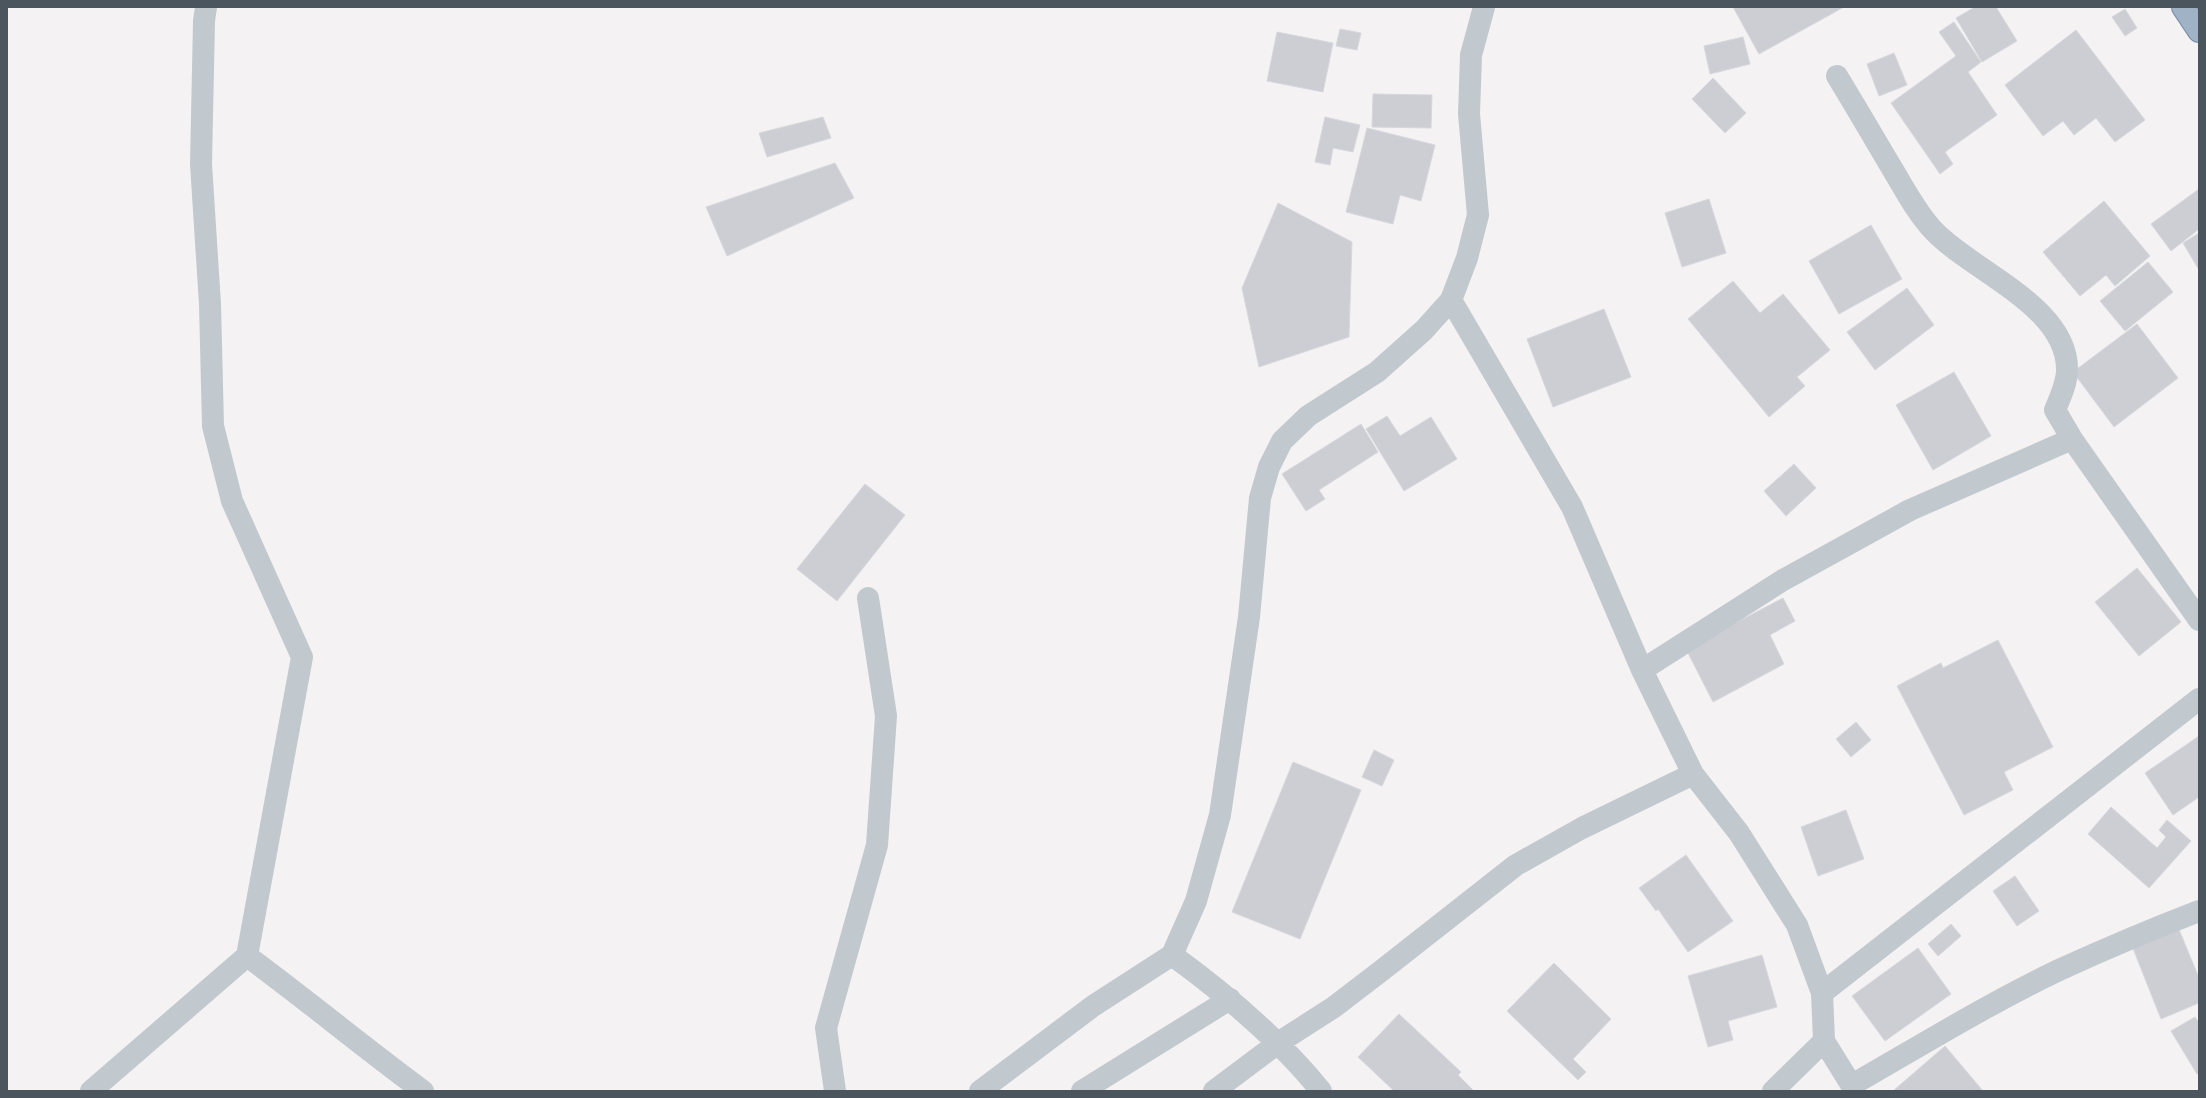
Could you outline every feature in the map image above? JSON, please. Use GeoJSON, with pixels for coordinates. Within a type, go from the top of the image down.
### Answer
{"type":"FeatureCollection","features":[{"type":"Feature","properties":{"kind":"highway"},"geometry":{"type":"LineString","coordinates":[[2182,7],[2199,31]]}},
{"type":"Feature","properties":{"kind":"street"},"geometry":{"type":"LineString","coordinates":[[91,1091],[247,956],[302,657],[232,501],[213,426],[210,304],[201,164],[204,21],[206,7]]}},
{"type":"Feature","properties":{"kind":"street"},"geometry":{"type":"LineString","coordinates":[[980,1091],[1092,1006],[1172,955],[1196,901],[1220,815],[1249,617],[1260,498],[1269,467],[1282,441],[1308,416],[1377,372],[1424,330],[1451,300],[1467,258],[1478,215],[1469,114],[1471,55],[1484,7]]}},
{"type":"Feature","properties":{"kind":"street"},"geometry":{"type":"LineString","coordinates":[[1837,76],[1904,187],[1933,230],[1970,261],[2040,311],[2055,331],[2064,353],[2067,370],[2062,393],[2055,410],[2072,439],[2199,620]]}},
{"type":"Feature","properties":{"kind":"street"},"geometry":{"type":"LineString","coordinates":[[1451,300],[1572,507],[1642,670],[1693,774],[1739,833],[1797,925],[1822,993],[1824,1041],[1854,1088],[1975,1015],[2058,971],[2155,928],[2199,911]]}},
{"type":"Feature","properties":{"kind":"street"},"geometry":{"type":"LineString","coordinates":[[1642,670],[1783,580],[1910,510],[2072,439]]}},
{"type":"Feature","properties":{"kind":"street"},"geometry":{"type":"LineString","coordinates":[[835,1091],[826,1028],[877,845],[879,822],[886,716],[868,598]]}},
{"type":"Feature","properties":{"kind":"street"},"geometry":{"type":"LineString","coordinates":[[1822,993],[2199,698]]}},
{"type":"Feature","properties":{"kind":"street"},"geometry":{"type":"LineString","coordinates":[[1214,1091],[1278,1043],[1363,985],[1516,865],[1582,828],[1693,774]]}},
{"type":"Feature","properties":{"kind":"street"},"geometry":{"type":"LineString","coordinates":[[1172,955],[1230,999],[1278,1043],[1321,1091]]}},
{"type":"Feature","properties":{"kind":"street"},"geometry":{"type":"LineString","coordinates":[[247,956],[301,996],[358,1044],[423,1091]]}},
{"type":"Feature","properties":{"kind":"street"},"geometry":{"type":"LineString","coordinates":[[1082,1091],[1230,999]]}},
{"type":"Feature","properties":{"kind":"street"},"geometry":{"type":"LineString","coordinates":[[1774,1091],[1824,1041]]}},
{"type":"Feature","properties":{"kind":"building"},"geometry":{"type":"Polygon","coordinates":[[[1733,7],[1844,7],[1759,54],[1733,7]]]}},
{"type":"Feature","properties":{"kind":"building"},"geometry":{"type":"Polygon","coordinates":[[[1975,7],[1996,7],[2017,41],[1982,62],[1956,18],[1975,7]]]}},
{"type":"Feature","properties":{"kind":"building"},"geometry":{"type":"Polygon","coordinates":[[[2125,9],[2137,28],[2125,36],[2112,17],[2125,9]]]}},
{"type":"Feature","properties":{"kind":"building"},"geometry":{"type":"Polygon","coordinates":[[[1954,22],[1981,62],[1968,72],[1997,115],[1945,152],[1953,164],[1940,174],[1891,103],[1956,56],[1939,32],[1954,22]]]}},
{"type":"Feature","properties":{"kind":"building"},"geometry":{"type":"Polygon","coordinates":[[[1340,29],[1361,33],[1357,50],[1336,46],[1340,29]]]}},
{"type":"Feature","properties":{"kind":"building"},"geometry":{"type":"Polygon","coordinates":[[[2076,30],[2145,120],[2115,142],[2096,118],[2074,135],[2063,121],[2043,136],[2005,85],[2076,30]]]}},
{"type":"Feature","properties":{"kind":"building"},"geometry":{"type":"Polygon","coordinates":[[[1277,32],[1333,43],[1323,92],[1267,81],[1277,32]]]}},
{"type":"Feature","properties":{"kind":"building"},"geometry":{"type":"Polygon","coordinates":[[[1743,37],[1750,64],[1710,74],[1704,46],[1743,37]]]}},
{"type":"Feature","properties":{"kind":"building"},"geometry":{"type":"Polygon","coordinates":[[[1894,53],[1907,85],[1879,96],[1867,64],[1894,53]]]}},
{"type":"Feature","properties":{"kind":"building"},"geometry":{"type":"Polygon","coordinates":[[[1713,78],[1746,113],[1725,133],[1692,99],[1713,78]]]}},
{"type":"Feature","properties":{"kind":"building"},"geometry":{"type":"Polygon","coordinates":[[[1373,94],[1432,95],[1431,128],[1372,127],[1373,94]]]}},
{"type":"Feature","properties":{"kind":"building"},"geometry":{"type":"Polygon","coordinates":[[[823,117],[831,138],[767,157],[759,133],[823,117]]]}},
{"type":"Feature","properties":{"kind":"building"},"geometry":{"type":"Polygon","coordinates":[[[1325,117],[1360,125],[1353,152],[1333,148],[1330,165],[1315,162],[1325,117]]]}},
{"type":"Feature","properties":{"kind":"building"},"geometry":{"type":"Polygon","coordinates":[[[1367,128],[1435,145],[1421,201],[1400,195],[1393,224],[1346,212],[1367,128]]]}},
{"type":"Feature","properties":{"kind":"building"},"geometry":{"type":"Polygon","coordinates":[[[835,163],[854,198],[727,256],[706,207],[835,163]]]}},
{"type":"Feature","properties":{"kind":"building"},"geometry":{"type":"Polygon","coordinates":[[[2199,189],[2199,229],[2171,251],[2151,224],[2199,189]]]}},
{"type":"Feature","properties":{"kind":"building"},"geometry":{"type":"Polygon","coordinates":[[[1709,199],[1726,253],[1682,267],[1665,213],[1709,199]]]}},
{"type":"Feature","properties":{"kind":"building"},"geometry":{"type":"Polygon","coordinates":[[[2104,201],[2150,256],[2115,286],[2106,275],[2080,296],[2043,252],[2104,201]]]}},
{"type":"Feature","properties":{"kind":"building"},"geometry":{"type":"Polygon","coordinates":[[[1278,203],[1352,242],[1349,337],[1259,367],[1242,288],[1278,203]]]}},
{"type":"Feature","properties":{"kind":"building"},"geometry":{"type":"Polygon","coordinates":[[[1871,225],[1902,279],[1839,314],[1809,261],[1871,225]]]}},
{"type":"Feature","properties":{"kind":"building"},"geometry":{"type":"Polygon","coordinates":[[[2199,233],[2199,270],[2183,243],[2199,233]]]}},
{"type":"Feature","properties":{"kind":"building"},"geometry":{"type":"Polygon","coordinates":[[[2148,262],[2173,292],[2125,331],[2100,301],[2148,262]]]}},
{"type":"Feature","properties":{"kind":"building"},"geometry":{"type":"Polygon","coordinates":[[[1733,281],[1760,313],[1783,294],[1830,350],[1797,377],[1805,386],[1769,417],[1688,319],[1733,281]]]}},
{"type":"Feature","properties":{"kind":"building"},"geometry":{"type":"Polygon","coordinates":[[[1907,288],[1934,325],[1875,370],[1847,332],[1907,288]]]}},
{"type":"Feature","properties":{"kind":"building"},"geometry":{"type":"Polygon","coordinates":[[[1604,309],[1631,377],[1553,407],[1527,339],[1604,309]]]}},
{"type":"Feature","properties":{"kind":"building"},"geometry":{"type":"Polygon","coordinates":[[[2137,324],[2178,378],[2114,427],[2073,372],[2137,324]]]}},
{"type":"Feature","properties":{"kind":"building"},"geometry":{"type":"Polygon","coordinates":[[[1954,372],[1991,436],[1933,470],[1896,405],[1954,372]]]}},
{"type":"Feature","properties":{"kind":"building"},"geometry":{"type":"Polygon","coordinates":[[[1387,416],[1400,436],[1431,417],[1457,459],[1404,491],[1366,429],[1387,416]]]}},
{"type":"Feature","properties":{"kind":"building"},"geometry":{"type":"Polygon","coordinates":[[[1361,424],[1378,452],[1319,490],[1325,499],[1306,511],[1282,474],[1361,424]]]}},
{"type":"Feature","properties":{"kind":"building"},"geometry":{"type":"Polygon","coordinates":[[[1794,464],[1816,488],[1786,516],[1764,491],[1794,464]]]}},
{"type":"Feature","properties":{"kind":"building"},"geometry":{"type":"Polygon","coordinates":[[[865,484],[905,515],[837,601],[797,569],[865,484]]]}},
{"type":"Feature","properties":{"kind":"building"},"geometry":{"type":"Polygon","coordinates":[[[2137,568],[2181,622],[2139,656],[2095,602],[2137,568]]]}},
{"type":"Feature","properties":{"kind":"building"},"geometry":{"type":"Polygon","coordinates":[[[1783,598],[1795,621],[1770,635],[1784,664],[1713,702],[1686,649],[1783,598]]]}},
{"type":"Feature","properties":{"kind":"building"},"geometry":{"type":"Polygon","coordinates":[[[1998,640],[2053,747],[2004,772],[2013,790],[1964,815],[1897,686],[1941,663],[1943,668],[1998,640]]]}},
{"type":"Feature","properties":{"kind":"building"},"geometry":{"type":"Polygon","coordinates":[[[1856,722],[1871,740],[1851,757],[1836,739],[1856,722]]]}},
{"type":"Feature","properties":{"kind":"building"},"geometry":{"type":"Polygon","coordinates":[[[2199,736],[2199,797],[2173,815],[2145,773],[2199,736]]]}},
{"type":"Feature","properties":{"kind":"building"},"geometry":{"type":"Polygon","coordinates":[[[1374,750],[1394,760],[1382,786],[1362,777],[1374,750]]]}},
{"type":"Feature","properties":{"kind":"building"},"geometry":{"type":"Polygon","coordinates":[[[1293,762],[1361,790],[1300,939],[1232,912],[1293,762]]]}},
{"type":"Feature","properties":{"kind":"building"},"geometry":{"type":"Polygon","coordinates":[[[2111,807],[2157,848],[2166,837],[2159,830],[2167,820],[2191,841],[2149,888],[2088,834],[2111,807]]]}},
{"type":"Feature","properties":{"kind":"building"},"geometry":{"type":"Polygon","coordinates":[[[1846,810],[1864,859],[1818,876],[1801,827],[1846,810]]]}},
{"type":"Feature","properties":{"kind":"building"},"geometry":{"type":"Polygon","coordinates":[[[1686,855],[1733,921],[1688,952],[1658,909],[1656,911],[1639,888],[1686,855]]]}},
{"type":"Feature","properties":{"kind":"building"},"geometry":{"type":"Polygon","coordinates":[[[2015,876],[2039,911],[2017,926],[1993,891],[2015,876]]]}},
{"type":"Feature","properties":{"kind":"building"},"geometry":{"type":"Polygon","coordinates":[[[1951,924],[1961,936],[1938,956],[1928,944],[1951,924]]]}},
{"type":"Feature","properties":{"kind":"building"},"geometry":{"type":"Polygon","coordinates":[[[2178,927],[2199,978],[2199,1003],[2161,1019],[2132,946],[2178,927]]]}},
{"type":"Feature","properties":{"kind":"building"},"geometry":{"type":"Polygon","coordinates":[[[1918,948],[1951,994],[1885,1041],[1852,996],[1918,948]]]}},
{"type":"Feature","properties":{"kind":"building"},"geometry":{"type":"Polygon","coordinates":[[[1762,955],[1777,1007],[1728,1021],[1733,1040],[1708,1047],[1688,976],[1762,955]]]}},
{"type":"Feature","properties":{"kind":"building"},"geometry":{"type":"Polygon","coordinates":[[[1554,963],[1611,1019],[1573,1059],[1586,1072],[1578,1080],[1507,1011],[1554,963]]]}},
{"type":"Feature","properties":{"kind":"building"},"geometry":{"type":"Polygon","coordinates":[[[1399,1014],[1461,1072],[1458,1075],[1474,1091],[1394,1091],[1358,1057],[1399,1014]]]}},
{"type":"Feature","properties":{"kind":"building"},"geometry":{"type":"Polygon","coordinates":[[[2195,1017],[2199,1023],[2199,1073],[2197,1074],[2171,1031],[2195,1017]]]}},
{"type":"Feature","properties":{"kind":"building"},"geometry":{"type":"Polygon","coordinates":[[[1945,1046],[1983,1091],[1893,1091],[1945,1046]]]}}]}
